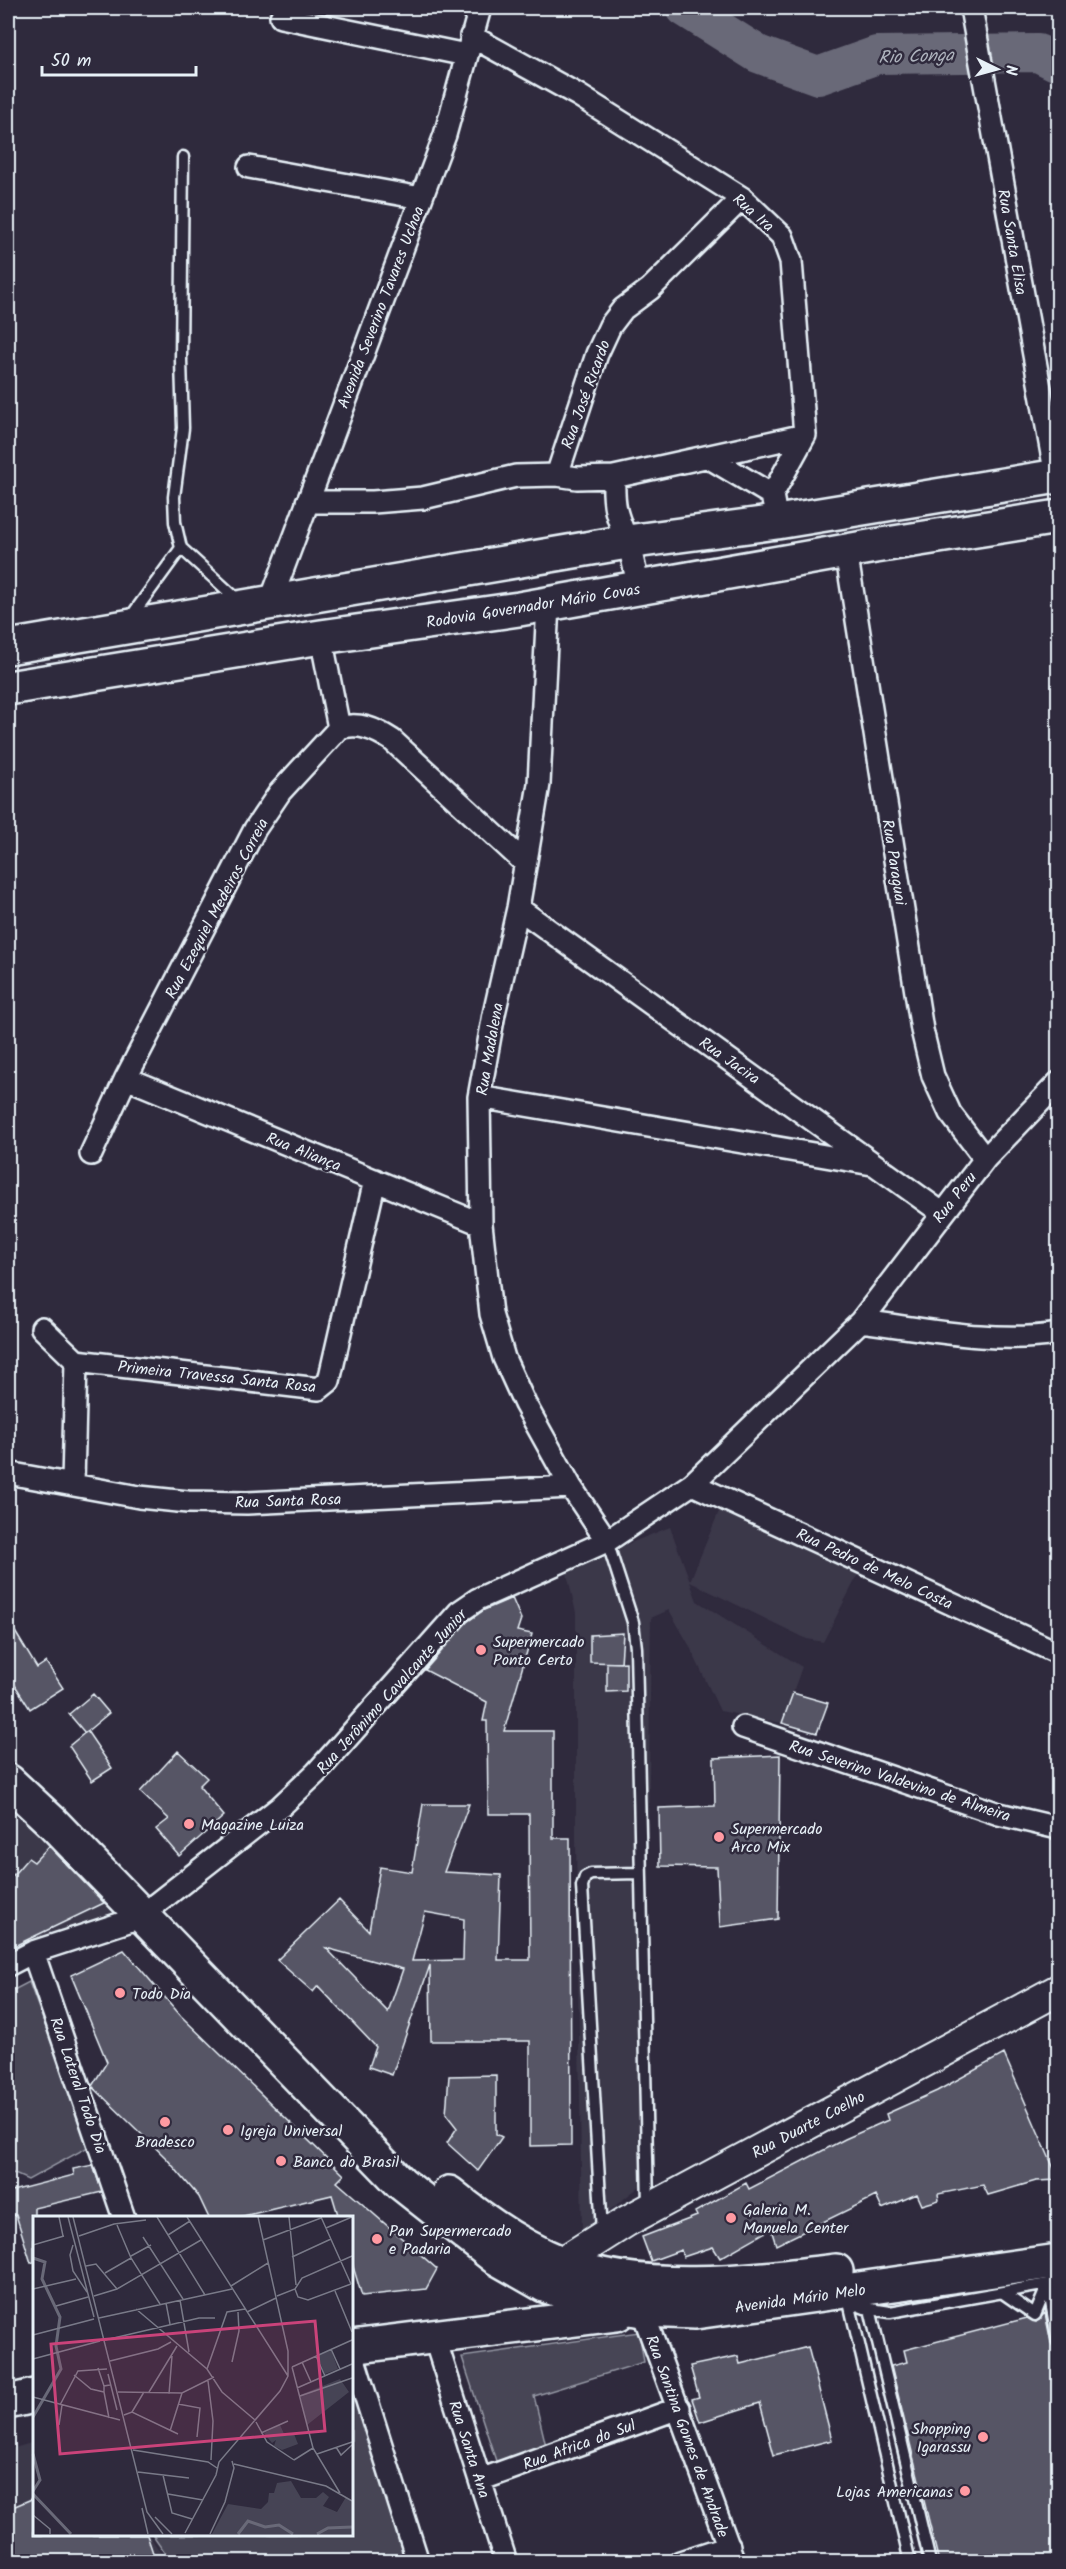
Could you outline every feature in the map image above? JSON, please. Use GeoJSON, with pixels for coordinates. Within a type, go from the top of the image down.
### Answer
{"type":"FeatureCollection","features":[{"type":"Feature","properties":{"kind":"main road"},"geometry":{"type":"LineString","coordinates":[[8,647],[627,542],[774,509],[1057,476]]}},
{"type":"Feature","properties":{"kind":"main road","name":"Rodovia Governador Mário Covas"},"geometry":{"type":"LineString","coordinates":[[8,688],[321,637],[548,604],[846,551],[1059,518]]}},
{"type":"Feature","properties":{"kind":"main road"},"geometry":{"type":"LineString","coordinates":[[8,1755],[401,2183],[495,2257],[552,2274],[531,2307],[499,2327]]}},
{"type":"Feature","properties":{"kind":"main road"},"geometry":{"type":"LineString","coordinates":[[8,1781],[148,1910]]}},
{"type":"Feature","properties":{"kind":"main road","name":"Rua Duarte Coelho"},"geometry":{"type":"LineString","coordinates":[[552,2274],[602,2237],[648,2209],[1059,1990]]}},
{"type":"Feature","properties":{"kind":"main road","name":"Avenida Mário Melo"},"geometry":{"type":"LineString","coordinates":[[552,2274],[720,2283],[1059,2243]]}},
{"type":"Feature","properties":{"kind":"main road","name":"Avenida Mário Melo"},"geometry":{"type":"LineString","coordinates":[[552,2274],[584,2298],[642,2310],[695,2312],[1053,2273]]}},
{"type":"Feature","properties":{"kind":"main road"},"geometry":{"type":"LineString","coordinates":[[352,2349],[499,2327],[642,2310]]}},
{"type":"Feature","properties":{"kind":"main road"},"geometry":{"type":"LineString","coordinates":[[8,2402],[33,2396]]}},
{"type":"Feature","properties":{"kind":"street","name":"Avenida Severino Tavares Uchoa"},"geometry":{"type":"LineString","coordinates":[[258,605],[307,502],[445,135],[480,8]]}},
{"type":"Feature","properties":{"kind":"street","name":"Rua Santa Elisa"},"geometry":{"type":"LineString","coordinates":[[971,8],[1057,476]]}},
{"type":"Feature","properties":{"kind":"street","name":"Rua Ira"},"geometry":{"type":"LineString","coordinates":[[281,17],[468,45],[578,95],[742,198],[782,236],[791,261],[805,435]]}},
{"type":"Feature","properties":{"kind":"street"},"geometry":{"type":"LineString","coordinates":[[249,167],[421,198]]}},
{"type":"Feature","properties":{"kind":"street","name":"Rua José Ricardo"},"geometry":{"type":"LineString","coordinates":[[557,475],[597,354],[610,326],[623,309],[650,289],[742,198]]}},
{"type":"Feature","properties":{"kind":"street"},"geometry":{"type":"LineString","coordinates":[[307,502],[373,502],[423,498],[516,476],[614,477],[805,435]]}},
{"type":"Feature","properties":{"kind":"street"},"geometry":{"type":"LineString","coordinates":[[708,457],[774,509],[805,435]]}},
{"type":"Feature","properties":{"kind":"street"},"geometry":{"type":"LineString","coordinates":[[614,477],[615,514],[627,542],[639,588]]}},
{"type":"Feature","properties":{"kind":"street","name":"Rua Paraguai"},"geometry":{"type":"LineString","coordinates":[[846,551],[922,1030],[933,1076],[950,1113],[985,1159]]}},
{"type":"Feature","properties":{"kind":"street","name":"Rua Madalena"},"geometry":{"type":"LineString","coordinates":[[548,604],[539,784],[518,909],[494,1014],[479,1097],[481,1224],[491,1314],[504,1358],[525,1404],[571,1487],[607,1541]]}},
{"type":"Feature","properties":{"kind":"street"},"geometry":{"type":"LineString","coordinates":[[321,637],[339,728],[353,724],[382,733],[392,740],[525,863]]}},
{"type":"Feature","properties":{"kind":"street","name":"Rua Ezequiel Medeiros Correia"},"geometry":{"type":"LineString","coordinates":[[91,1154],[126,1078],[255,829],[280,792],[339,728]]}},
{"type":"Feature","properties":{"kind":"street","name":"Rua Jacira"},"geometry":{"type":"LineString","coordinates":[[518,909],[877,1164],[942,1213]]}},
{"type":"Feature","properties":{"kind":"street","name":"Rua Aliança"},"geometry":{"type":"LineString","coordinates":[[126,1078],[481,1224]]}},
{"type":"Feature","properties":{"kind":"street","name":"Rua Peru"},"geometry":{"type":"LineString","coordinates":[[861,1321],[985,1159],[1059,1083]]}},
{"type":"Feature","properties":{"kind":"street"},"geometry":{"type":"LineString","coordinates":[[479,1097],[877,1164]]}},
{"type":"Feature","properties":{"kind":"street","name":"Primeira Travessa Santa Rosa"},"geometry":{"type":"LineString","coordinates":[[76,1361],[319,1389],[326,1386],[375,1180]]}},
{"type":"Feature","properties":{"kind":"street"},"geometry":{"type":"LineString","coordinates":[[861,1321],[996,1337],[1037,1337],[1059,1334]]}},
{"type":"Feature","properties":{"kind":"street","name":"Rua Jerônimo Cavalcante Junior"},"geometry":{"type":"LineString","coordinates":[[148,1910],[280,1807],[316,1773],[459,1612],[478,1599],[607,1541],[692,1484],[861,1321]]}},
{"type":"Feature","properties":{"kind":"street"},"geometry":{"type":"LineString","coordinates":[[42,1328],[76,1361],[74,1483]]}},
{"type":"Feature","properties":{"kind":"street","name":"Rua Santa Rosa"},"geometry":{"type":"LineString","coordinates":[[8,1473],[74,1483],[139,1497],[200,1502],[247,1503],[571,1487]]}},
{"type":"Feature","properties":{"kind":"street","name":"Rua Pedro de Melo Costa"},"geometry":{"type":"LineString","coordinates":[[692,1484],[1059,1653]]}},
{"type":"Feature","properties":{"kind":"street","name":"Rua Severino Valdevino de Almeira"},"geometry":{"type":"LineString","coordinates":[[743,1727],[999,1814],[1059,1828]]}},
{"type":"Feature","properties":{"kind":"street"},"geometry":{"type":"LineString","coordinates":[[8,1965],[33,1952],[148,1910]]}},
{"type":"Feature","properties":{"kind":"street","name":"Rua Lateral Todo Dia"},"geometry":{"type":"LineString","coordinates":[[33,1952],[123,2216]]}},
{"type":"Feature","properties":{"kind":"street","name":"Rua Santina Gomes de Andrade"},"geometry":{"type":"LineString","coordinates":[[642,2310],[731,2554]]}},
{"type":"Feature","properties":{"kind":"street","name":"Rua Santa Ana"},"geometry":{"type":"LineString","coordinates":[[435,2336],[506,2562]]}},
{"type":"Feature","properties":{"kind":"street"},"geometry":{"type":"LineString","coordinates":[[352,2352],[418,2562]]}},
{"type":"Feature","properties":{"kind":"street","name":"Rua Africa do Sul"},"geometry":{"type":"LineString","coordinates":[[480,2480],[679,2408]]}},
{"type":"Feature","properties":{"kind":"street"},"geometry":{"type":"LineString","coordinates":[[680,2562],[731,2554]]}},
{"type":"Feature","properties":{"kind":"lane"},"geometry":{"type":"LineString","coordinates":[[183,157],[181,360],[183,428],[173,507],[181,548],[258,605]]}},
{"type":"Feature","properties":{"kind":"lane"},"geometry":{"type":"LineString","coordinates":[[123,627],[181,548]]}},
{"type":"Feature","properties":{"kind":"lane"},"geometry":{"type":"LineString","coordinates":[[607,1541],[633,1622],[636,1648],[648,2209]]}},
{"type":"Feature","properties":{"kind":"lane"},"geometry":{"type":"LineString","coordinates":[[602,2237],[582,1886],[585,1878],[591,1874],[640,1873]]}},
{"type":"Feature","properties":{"kind":"lane"},"geometry":{"type":"LineString","coordinates":[[1053,2273],[1059,2278]]}},
{"type":"Feature","properties":{"kind":"lane"},"geometry":{"type":"LineString","coordinates":[[840,2298],[870,2309],[890,2312],[1003,2292],[1053,2273]]}},
{"type":"Feature","properties":{"kind":"lane"},"geometry":{"type":"LineString","coordinates":[[1003,2292],[1035,2315],[1053,2273]]}},
{"type":"Feature","properties":{"kind":"lane"},"geometry":{"type":"LineString","coordinates":[[1053,2273],[1059,2327]]}},
{"type":"Feature","properties":{"kind":"lane"},"geometry":{"type":"LineString","coordinates":[[1053,2273],[1050,2306],[1059,2342]]}},
{"type":"Feature","properties":{"kind":"lane"},"geometry":{"type":"LineString","coordinates":[[840,2298],[910,2562]]}},
{"type":"Feature","properties":{"kind":"lane"},"geometry":{"type":"LineString","coordinates":[[870,2309],[930,2562]]}},
{"type":"Feature","properties":{"kind":"shaded area"},"geometry":{"type":"Polygon","coordinates":[[[720,1509],[859,1573],[823,1642],[807,1639],[690,1582],[697,1601],[802,1667],[782,1723],[720,1711],[689,1645],[669,1610],[651,1618],[644,2183],[582,2232],[576,1841],[576,1613],[566,1569],[670,1527],[690,1581],[720,1509]]]}},
{"type":"Feature","properties":{"kind":"shaded area"},"geometry":{"type":"Polygon","coordinates":[[[8,1799],[131,1914],[8,1957],[8,1799]]]}},
{"type":"Feature","properties":{"kind":"shaded area"},"geometry":{"type":"Polygon","coordinates":[[[29,1982],[90,2146],[28,2180],[8,2171],[8,1993],[29,1982]]]}},
{"type":"Feature","properties":{"kind":"shaded area"},"geometry":{"type":"Polygon","coordinates":[[[639,2332],[644,2362],[534,2396],[546,2446],[497,2464],[462,2357],[639,2332]]]}},
{"type":"Feature","properties":{"kind":"shaded area"},"geometry":{"type":"Polygon","coordinates":[[[366,2362],[429,2561],[171,2561],[154,2536],[352,2536],[352,2364],[366,2362]]]}},
{"type":"Feature","properties":{"kind":"shaded area"},"geometry":{"type":"Polygon","coordinates":[[[33,2442],[33,2536],[150,2536],[166,2561],[8,2561],[8,2450],[33,2442]]]}},
{"type":"Feature","properties":{"kind":"building"},"geometry":{"type":"Polygon","coordinates":[[[512,1598],[521,1619],[517,1631],[532,1634],[504,1731],[553,1731],[553,1838],[570,1838],[571,2145],[530,2146],[530,2041],[431,2041],[430,1965],[392,2075],[369,2067],[376,2047],[318,1986],[313,1992],[277,1960],[339,1900],[369,1931],[380,1867],[412,1872],[423,1804],[469,1804],[444,1872],[501,1875],[498,1960],[530,1960],[529,1814],[488,1814],[487,1721],[483,1721],[487,1702],[425,1670],[467,1622],[484,1610],[512,1598]],[[425,1912],[412,1961],[463,1960],[464,1919],[425,1912]],[[326,1948],[388,2012],[403,1969],[326,1948]]]}},
{"type":"Feature","properties":{"kind":"building"},"geometry":{"type":"Polygon","coordinates":[[[8,1620],[37,1668],[46,1662],[63,1688],[30,1709],[8,1674],[8,1620]]]}},
{"type":"Feature","properties":{"kind":"building"},"geometry":{"type":"Polygon","coordinates":[[[623,1633],[621,1663],[590,1662],[590,1635],[623,1633]]]}},
{"type":"Feature","properties":{"kind":"building"},"geometry":{"type":"Polygon","coordinates":[[[626,1662],[626,1691],[607,1692],[607,1663],[626,1662]]]}},
{"type":"Feature","properties":{"kind":"building"},"geometry":{"type":"Polygon","coordinates":[[[793,1693],[828,1703],[817,1733],[782,1723],[793,1693]]]}},
{"type":"Feature","properties":{"kind":"building"},"geometry":{"type":"Polygon","coordinates":[[[93,1694],[109,1713],[85,1733],[69,1714],[93,1694]]]}},
{"type":"Feature","properties":{"kind":"building"},"geometry":{"type":"Polygon","coordinates":[[[87,1731],[112,1768],[92,1781],[69,1746],[87,1731]]]}},
{"type":"Feature","properties":{"kind":"building"},"geometry":{"type":"Polygon","coordinates":[[[178,1751],[207,1778],[199,1786],[224,1816],[179,1856],[156,1829],[169,1819],[140,1792],[178,1751]]]}},
{"type":"Feature","properties":{"kind":"building","name":"Supermercado Arco Mix"},"geometry":{"type":"Polygon","coordinates":[[[780,1755],[778,1919],[720,1927],[717,1867],[660,1866],[659,1808],[715,1806],[714,1758],[780,1755]]]}},
{"type":"Feature","properties":{"kind":"building"},"geometry":{"type":"Polygon","coordinates":[[[49,1846],[104,1903],[8,1949],[8,1881],[28,1858],[34,1862],[49,1846]]]}},
{"type":"Feature","properties":{"kind":"building"},"geometry":{"type":"Polygon","coordinates":[[[124,1950],[181,2016],[344,2175],[337,2182],[437,2269],[426,2289],[362,2296],[352,2263],[352,2216],[338,2216],[332,2195],[243,2216],[208,2216],[199,2197],[167,2159],[92,2086],[107,2062],[71,1975],[124,1950]]]}},
{"type":"Feature","properties":{"kind":"building"},"geometry":{"type":"Polygon","coordinates":[[[1004,2054],[1059,2180],[1036,2181],[988,2195],[983,2185],[938,2194],[939,2200],[922,2205],[917,2194],[882,2209],[876,2196],[776,2245],[771,2229],[720,2258],[713,2247],[683,2257],[681,2250],[651,2261],[642,2237],[697,2216],[695,2212],[746,2183],[749,2189],[845,2139],[888,2120],[886,2114],[937,2091],[1004,2054]]]}},
{"type":"Feature","properties":{"kind":"building"},"geometry":{"type":"Polygon","coordinates":[[[496,2075],[496,2134],[502,2137],[478,2171],[447,2143],[457,2128],[446,2114],[449,2076],[496,2075]]]}},
{"type":"Feature","properties":{"kind":"building"},"geometry":{"type":"Polygon","coordinates":[[[93,2165],[102,2192],[34,2208],[33,2262],[31,2263],[16,2215],[8,2216],[8,2192],[74,2175],[73,2169],[93,2165]]]}},
{"type":"Feature","properties":{"kind":"building","name":"Shopping Igarassu"},"geometry":{"type":"Polygon","coordinates":[[[1045,2313],[1051,2343],[1057,2349],[1059,2357],[1059,2562],[939,2562],[891,2366],[907,2362],[904,2350],[1027,2318],[1036,2322],[1045,2313]]]}},
{"type":"Feature","properties":{"kind":"building"},"geometry":{"type":"Polygon","coordinates":[[[808,2347],[832,2440],[774,2455],[760,2403],[700,2422],[692,2399],[699,2397],[690,2366],[738,2356],[740,2364],[808,2347]]]}},
{"type":"Feature","properties":{"kind":"building"},"geometry":{"type":"Polygon","coordinates":[[[33,2498],[33,2536],[147,2536],[156,2562],[8,2562],[8,2509],[33,2498]]]}},
{"type":"Feature","properties":{"kind":"waterway","name":"Rio Conga"},"geometry":{"type":"LineString","coordinates":[[685,8],[758,54],[818,76],[877,55],[1038,53],[1058,63]]}},
{"type":"Feature","properties":{"kind":"place","name":"Supermercado Ponto Certo"},"geometry":{"type":"Point","coordinates":[481,1650]}},
{"type":"Feature","properties":{"kind":"place","name":"Magazine Luiza"},"geometry":{"type":"Point","coordinates":[189,1824]}},
{"type":"Feature","properties":{"kind":"place","name":"Supermercado Arco Mix"},"geometry":{"type":"Point","coordinates":[719,1837]}},
{"type":"Feature","properties":{"kind":"place","name":"Todo Dia"},"geometry":{"type":"Point","coordinates":[120,1993]}},
{"type":"Feature","properties":{"kind":"place","name":"Bradesco"},"geometry":{"type":"Point","coordinates":[165,2122]}},
{"type":"Feature","properties":{"kind":"place","name":"Igreja Universal"},"geometry":{"type":"Point","coordinates":[228,2130]}},
{"type":"Feature","properties":{"kind":"place","name":"Banco do Brasil"},"geometry":{"type":"Point","coordinates":[281,2161]}},
{"type":"Feature","properties":{"kind":"place","name":"Galeria M. Manuela Center"},"geometry":{"type":"Point","coordinates":[731,2218]}},
{"type":"Feature","properties":{"kind":"place","name":"Pan Supermercado e Padaria"},"geometry":{"type":"Point","coordinates":[377,2239]}},
{"type":"Feature","properties":{"kind":"place","name":"Shopping Igarassu"},"geometry":{"type":"Point","coordinates":[983,2437]}},
{"type":"Feature","properties":{"kind":"place","name":"Lojas Americanas"},"geometry":{"type":"Point","coordinates":[965,2491]}}]}
